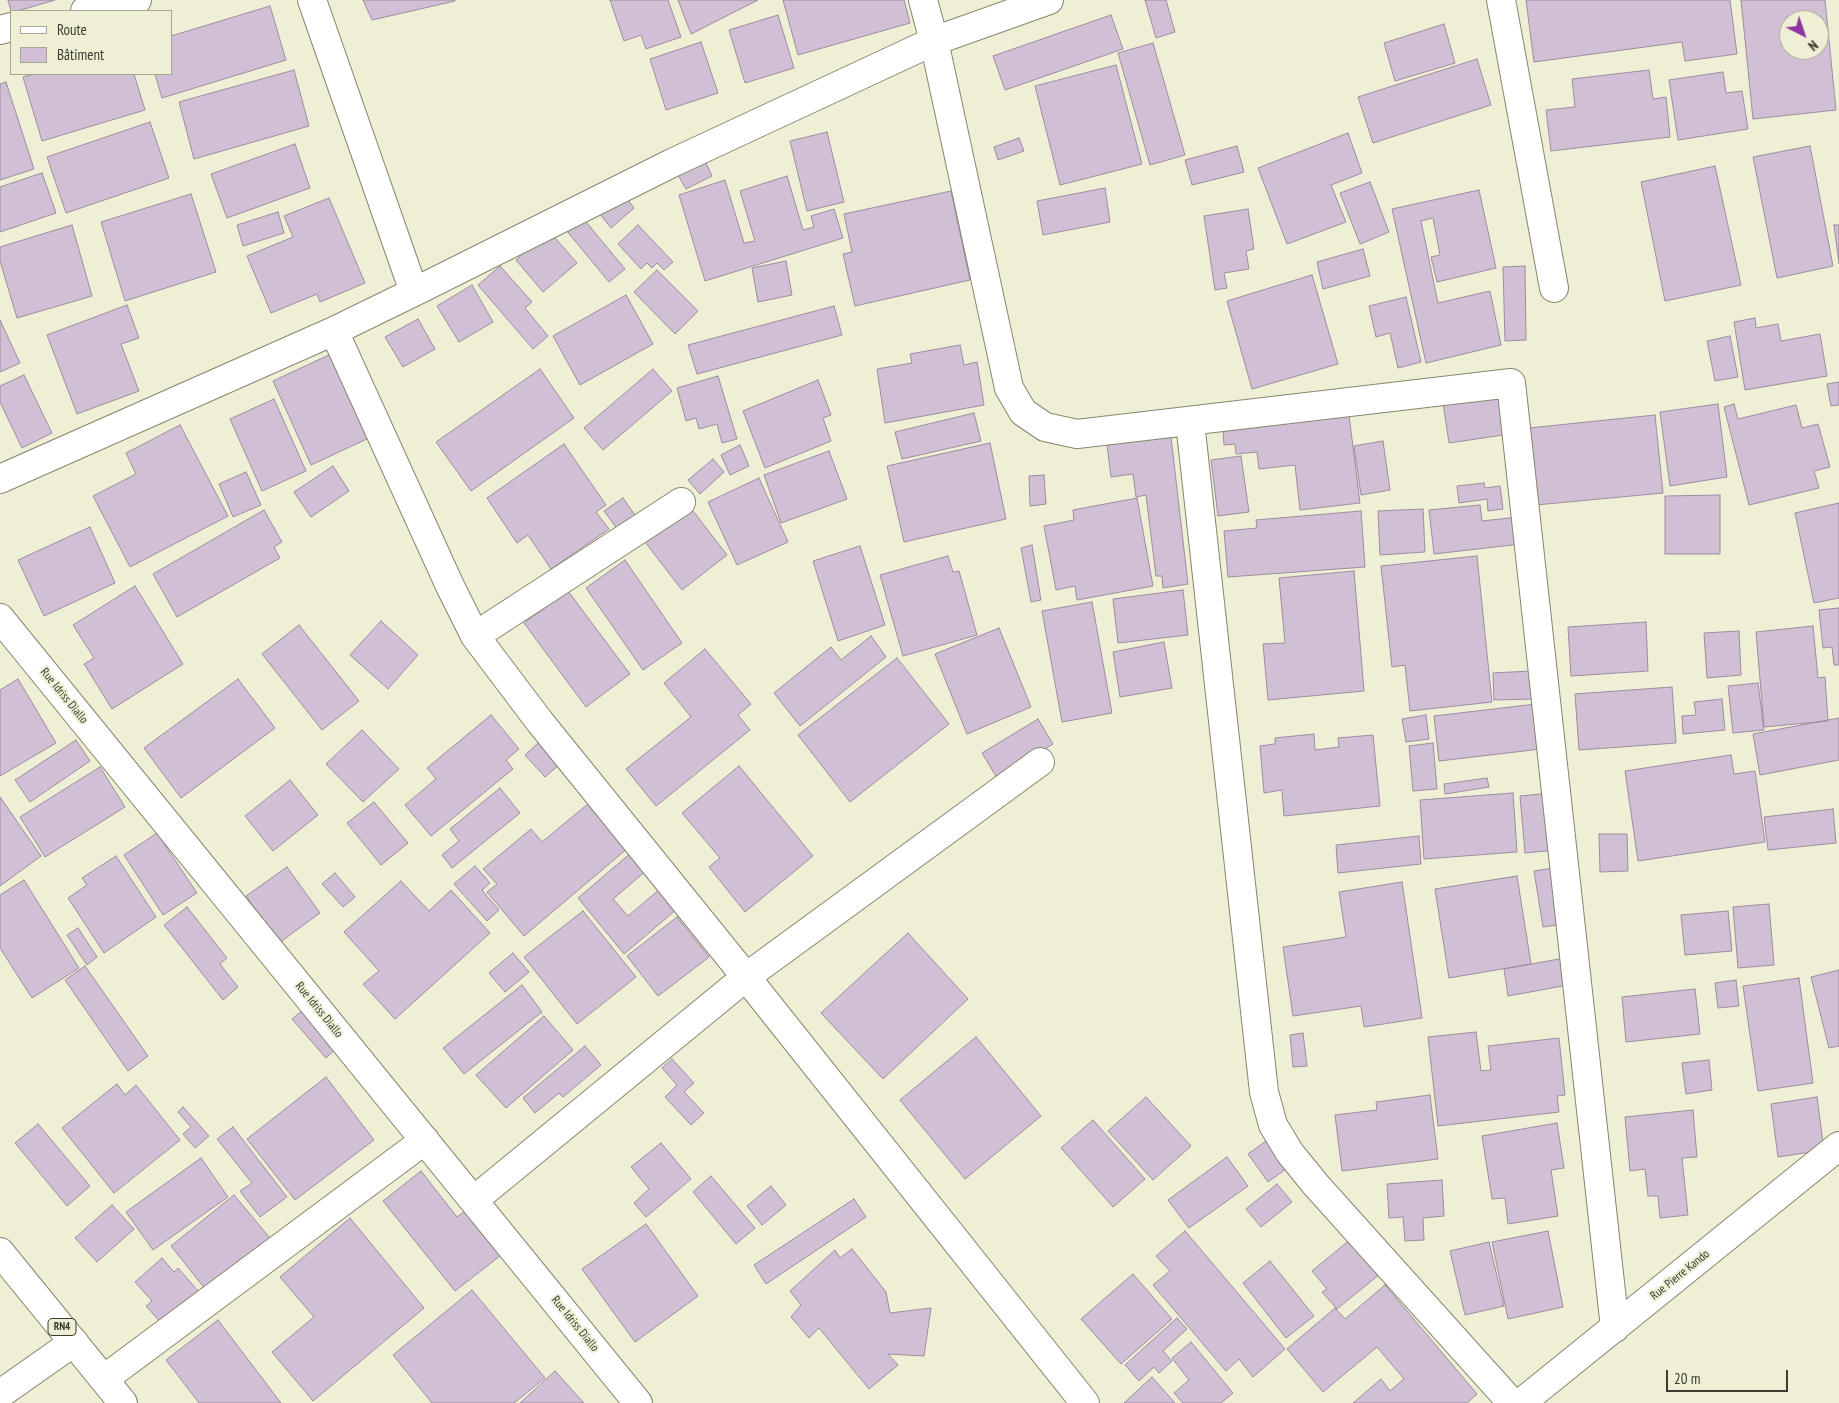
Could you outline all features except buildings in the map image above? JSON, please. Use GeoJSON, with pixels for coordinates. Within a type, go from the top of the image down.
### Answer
{"type":"FeatureCollection","features":[{"type":"Feature","properties":{"kind":"main road"},"geometry":{"type":"LineString","coordinates":[[90,10],[137,0]]}},
{"type":"Feature","properties":{"kind":"main road"},"geometry":{"type":"LineString","coordinates":[[312,0],[414,292]]}},
{"type":"Feature","properties":{"kind":"main road"},"geometry":{"type":"LineString","coordinates":[[923,0],[934,41],[1009,388],[1022,412],[1045,427],[1077,434],[1511,384],[1615,1328]]}},
{"type":"Feature","properties":{"kind":"main road"},"geometry":{"type":"LineString","coordinates":[[0,480],[334,330],[672,163],[934,41],[1048,0]]}},
{"type":"Feature","properties":{"kind":"main road"},"geometry":{"type":"LineString","coordinates":[[1501,0],[1554,288]]}},
{"type":"Feature","properties":{"kind":"main road"},"geometry":{"type":"LineString","coordinates":[[334,330],[450,586],[475,636],[540,722],[746,977],[1085,1403]]}},
{"type":"Feature","properties":{"kind":"main road"},"geometry":{"type":"LineString","coordinates":[[1190,422],[1264,1092],[1273,1125],[1290,1153],[1316,1185],[1512,1403]]}},
{"type":"Feature","properties":{"kind":"main road"},"geometry":{"type":"LineString","coordinates":[[475,636],[681,502]]}},
{"type":"Feature","properties":{"kind":"main road","name":"Rue Idriss Diallo"},"geometry":{"type":"LineString","coordinates":[[0,618],[638,1403]]}},
{"type":"Feature","properties":{"kind":"main road"},"geometry":{"type":"LineString","coordinates":[[474,1200],[746,977],[1040,762]]}},
{"type":"Feature","properties":{"kind":"main road"},"geometry":{"type":"LineString","coordinates":[[104,1379],[425,1140]]}},
{"type":"Feature","properties":{"kind":"main road","name":"Rue Pierre Kando"},"geometry":{"type":"LineString","coordinates":[[1521,1403],[1839,1146]]}},
{"type":"Feature","properties":{"kind":"main road","name":"RN4"},"geometry":{"type":"LineString","coordinates":[[0,1252],[123,1403]]}},
{"type":"Feature","properties":{"kind":"main road"},"geometry":{"type":"LineString","coordinates":[[0,1394],[74,1342]]}}]}
